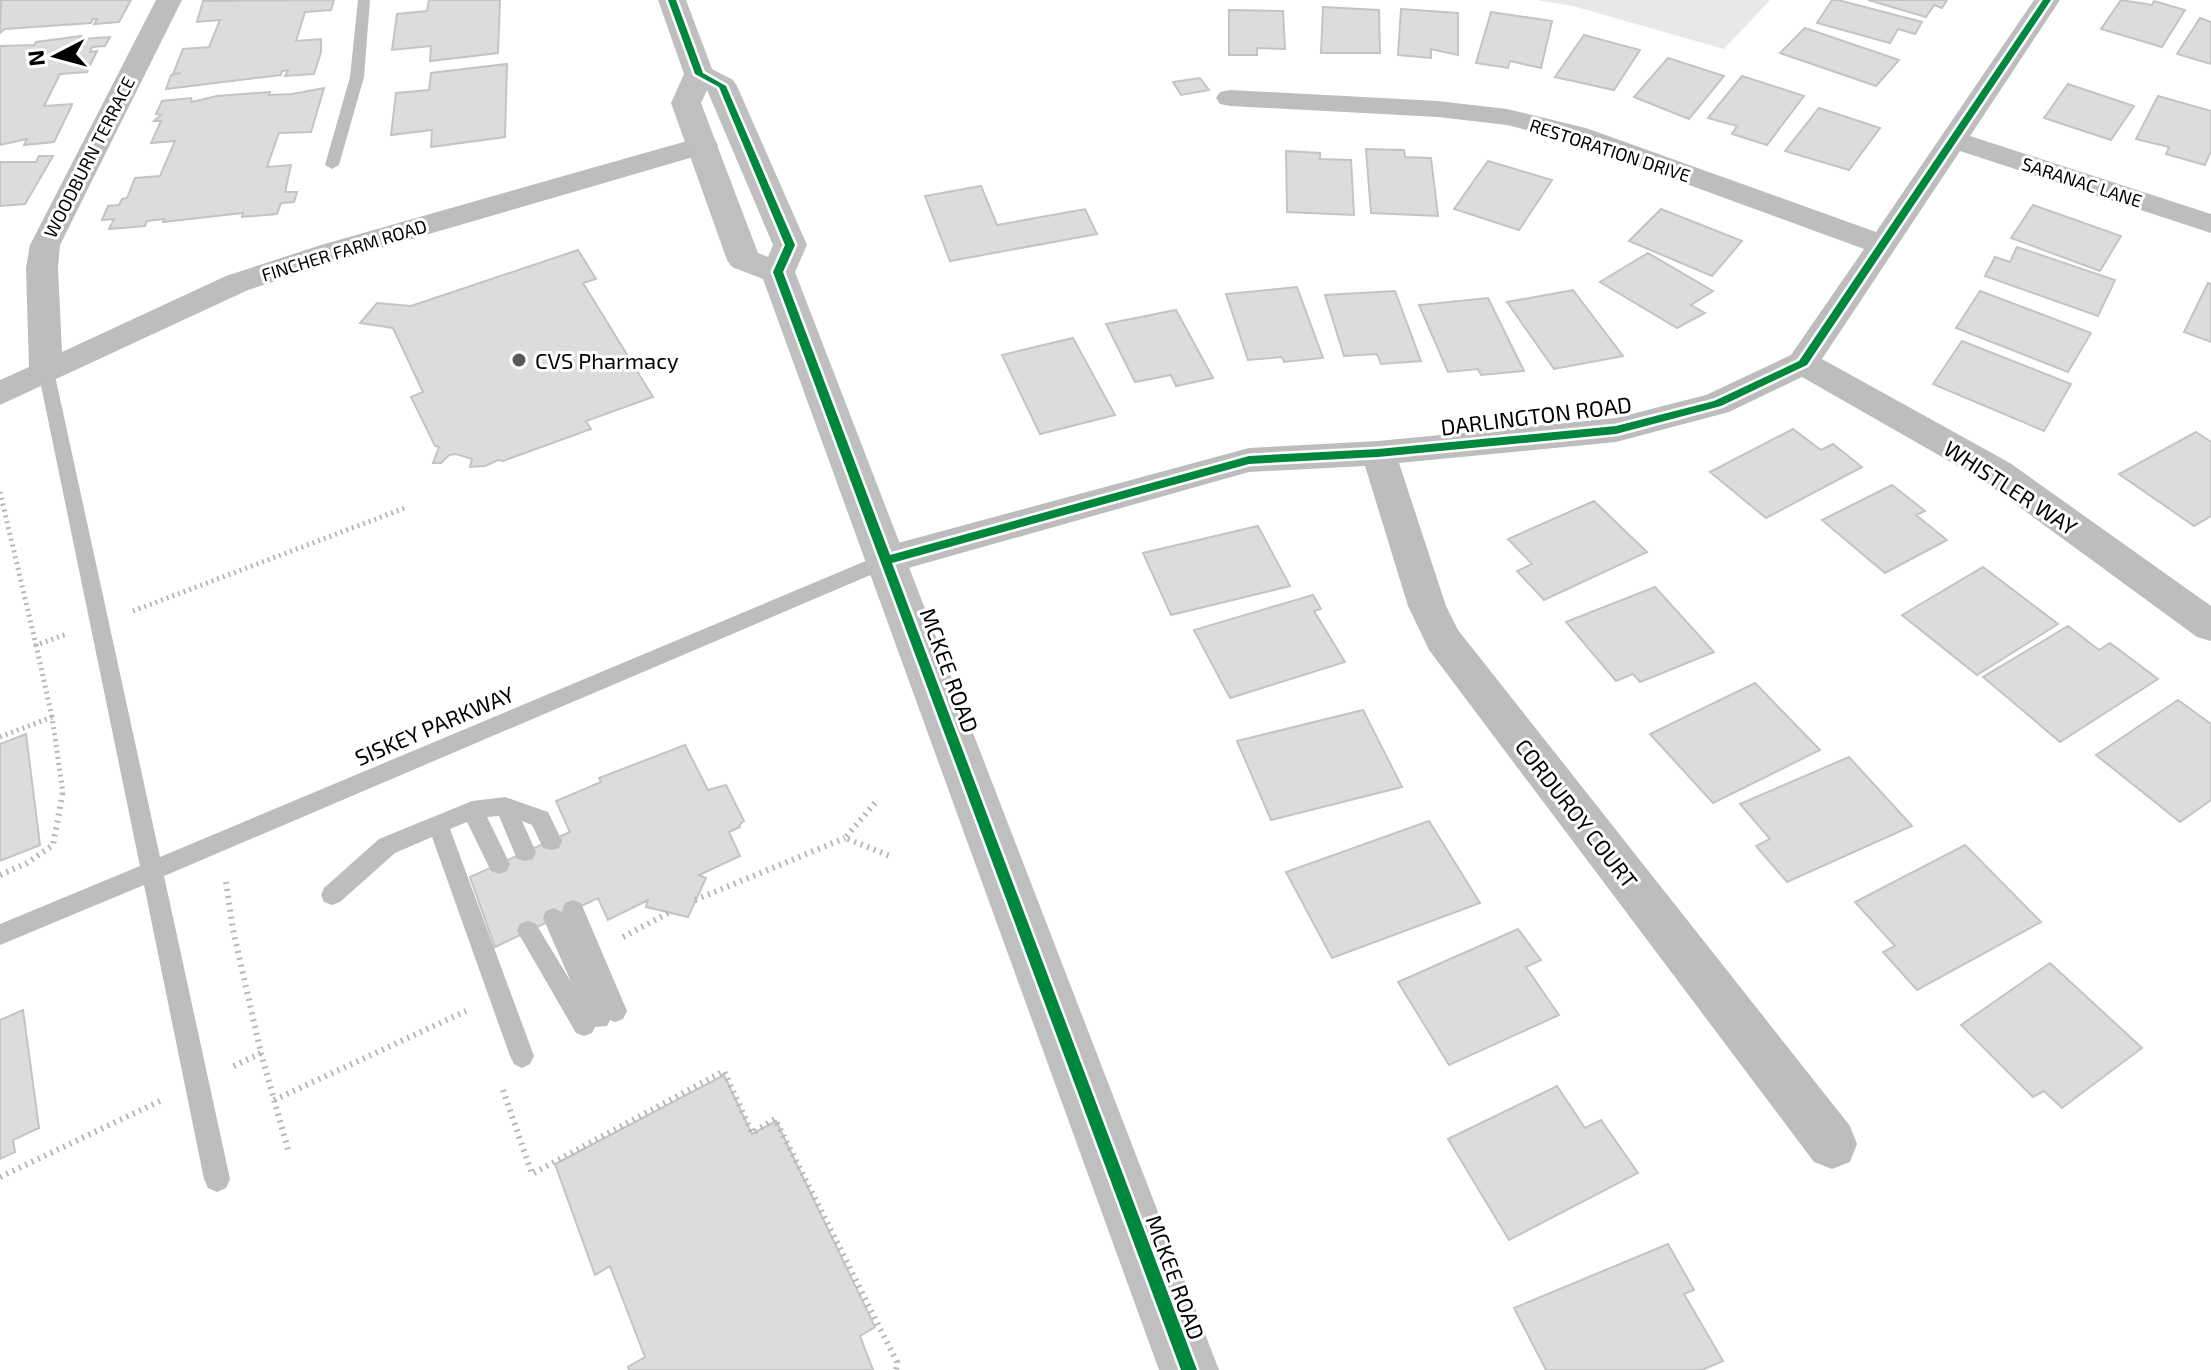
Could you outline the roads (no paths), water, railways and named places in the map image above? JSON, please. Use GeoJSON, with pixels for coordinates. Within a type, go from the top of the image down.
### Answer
{"type":"FeatureCollection","features":[{"type":"Feature","properties":{"kind":"street","name":"WOODBURN TERRACE"},"geometry":{"type":"LineString","coordinates":[[46,371],[42,332],[45,245],[169,0]]}},
{"type":"Feature","properties":{"kind":"street"},"geometry":{"type":"LineString","coordinates":[[672,0],[699,74],[722,86],[790,245],[778,272],[744,260],[686,103],[699,74]]}},
{"type":"Feature","properties":{"kind":"street"},"geometry":{"type":"LineString","coordinates":[[1803,363],[2047,0]]}},
{"type":"Feature","properties":{"kind":"street","name":"RESTORATION DRIVE"},"geometry":{"type":"LineString","coordinates":[[1230,98],[1438,109],[1507,117],[1576,134],[1883,245]]}},
{"type":"Feature","properties":{"kind":"street","name":"SARANAC LANE"},"geometry":{"type":"LineString","coordinates":[[1953,140],[2211,224]]}},
{"type":"Feature","properties":{"kind":"street","name":"FINCHER FARM ROAD"},"geometry":{"type":"LineString","coordinates":[[0,394],[237,283],[332,252],[704,145]]}},
{"type":"Feature","properties":{"kind":"street","name":"MCKEE ROAD"},"geometry":{"type":"LineString","coordinates":[[778,272],[1189,1370]]}},
{"type":"Feature","properties":{"kind":"street","name":"DARLINGTON ROAD"},"geometry":{"type":"LineString","coordinates":[[887,560],[1249,460],[1378,453],[1616,430],[1717,404],[1803,363]]}},
{"type":"Feature","properties":{"kind":"street","name":"WHISTLER WAY"},"geometry":{"type":"LineString","coordinates":[[1803,363],[1997,472],[2211,626]]}},
{"type":"Feature","properties":{"kind":"street","name":"CORDUROY COURT"},"geometry":{"type":"LineString","coordinates":[[1378,453],[1427,606],[1443,639],[1832,1144]]}},
{"type":"Feature","properties":{"kind":"lane"},"geometry":{"type":"LineString","coordinates":[[332,165],[357,77],[364,0]]}},
{"type":"Feature","properties":{"kind":"lane"},"geometry":{"type":"LineString","coordinates":[[46,371],[217,1179]]}},
{"type":"Feature","properties":{"kind":"lane","name":"SISKEY PARKWAY"},"geometry":{"type":"LineString","coordinates":[[0,935],[887,560]]}},
{"type":"Feature","properties":{"kind":"lane"},"geometry":{"type":"LineString","coordinates":[[505,806],[525,852]]}},
{"type":"Feature","properties":{"kind":"lane"},"geometry":{"type":"LineString","coordinates":[[332,895],[387,846],[472,810],[505,806],[540,818],[551,841]]}},
{"type":"Feature","properties":{"kind":"lane"},"geometry":{"type":"LineString","coordinates":[[472,810],[499,864]]}},
{"type":"Feature","properties":{"kind":"lane"},"geometry":{"type":"LineString","coordinates":[[438,825],[522,1056]]}},
{"type":"Feature","properties":{"kind":"lane"},"geometry":{"type":"LineString","coordinates":[[528,931],[599,1018],[564,914]]}},
{"type":"Feature","properties":{"kind":"place","name":"CVS Pharmacy"},"geometry":{"type":"Point","coordinates":[519,360]}}]}
